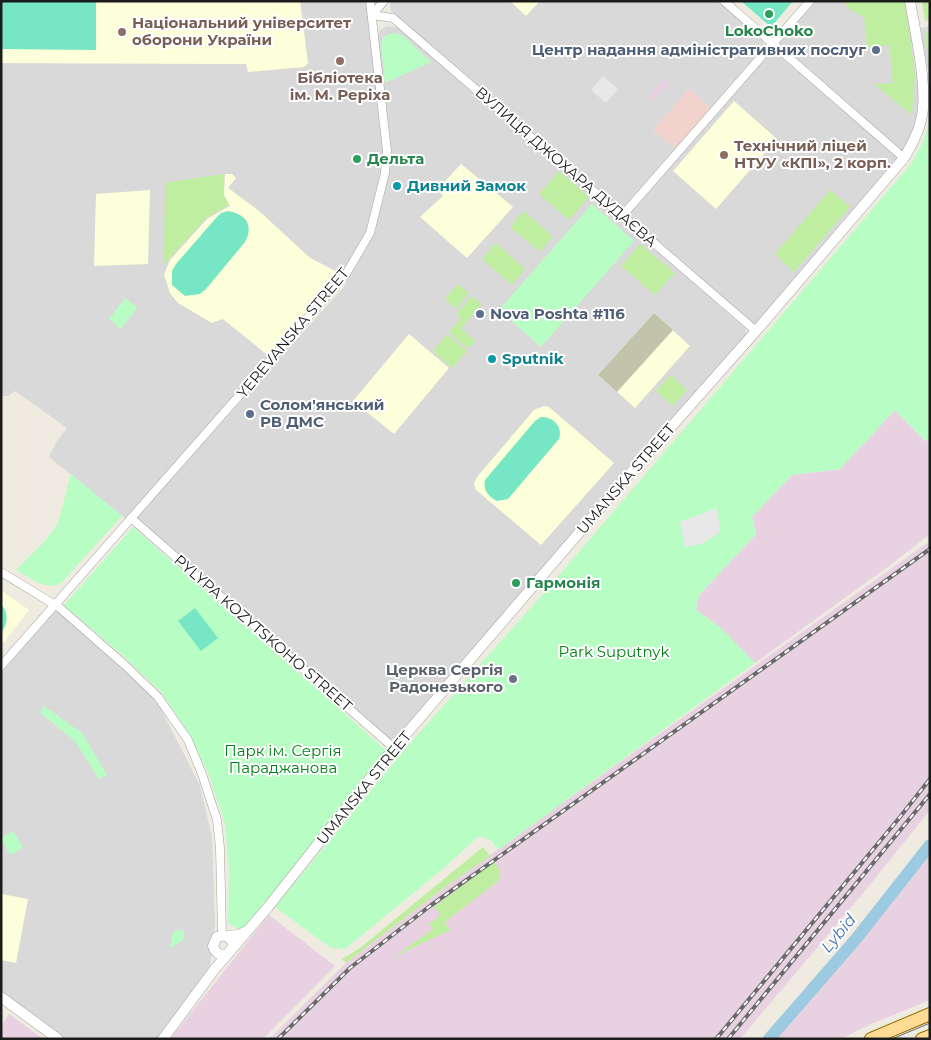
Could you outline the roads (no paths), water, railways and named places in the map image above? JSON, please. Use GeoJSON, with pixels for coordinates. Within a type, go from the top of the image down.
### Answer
{"type":"FeatureCollection","features":[{"type":"Feature","properties":{"kind":"main road"},"geometry":{"type":"LineString","coordinates":[[871,1039],[930,1014]]}},
{"type":"Feature","properties":{"kind":"main road"},"geometry":{"type":"LineString","coordinates":[[922,1039],[930,1036]]}},
{"type":"Feature","properties":{"kind":"street","name":"YEREVANSKA STREET"},"geometry":{"type":"LineString","coordinates":[[1,666],[346,274],[370,233],[385,173],[387,151],[370,1]]}},
{"type":"Feature","properties":{"kind":"street"},"geometry":{"type":"LineString","coordinates":[[372,14],[384,1]]}},
{"type":"Feature","properties":{"kind":"street"},"geometry":{"type":"LineString","coordinates":[[724,1],[904,158]]}},
{"type":"Feature","properties":{"kind":"street"},"geometry":{"type":"LineString","coordinates":[[622,216],[810,1]]}},
{"type":"Feature","properties":{"kind":"street","name":"UMANSKA STREET"},"geometry":{"type":"LineString","coordinates":[[163,1039],[214,970],[230,953],[394,748],[904,158],[914,141],[922,119],[923,97],[910,1]]}},
{"type":"Feature","properties":{"kind":"street","name":"ВУЛИЦЯ ДЖОХАРА ДУДАЄВА"},"geometry":{"type":"LineString","coordinates":[[372,14],[392,18],[756,331]]}},
{"type":"Feature","properties":{"kind":"street","name":"PYLYPA KOZYTSKOHO STREET"},"geometry":{"type":"LineString","coordinates":[[131,518],[394,748]]}},
{"type":"Feature","properties":{"kind":"street"},"geometry":{"type":"LineString","coordinates":[[1,572],[54,604],[119,660],[158,697],[188,740],[202,774],[217,820],[224,936]]}},
{"type":"Feature","properties":{"kind":"street"},"geometry":{"type":"LineString","coordinates":[[214,970],[216,952],[213,943],[217,937],[235,936],[249,929]]}},
{"type":"Feature","properties":{"kind":"street"},"geometry":{"type":"LineString","coordinates":[[216,952],[221,955],[230,953],[233,944],[230,938],[224,936]]}},
{"type":"Feature","properties":{"kind":"street"},"geometry":{"type":"LineString","coordinates":[[1,997],[58,1039]]}},
{"type":"Feature","properties":{"kind":"waterway","name":"Lybid"},"geometry":{"type":"LineString","coordinates":[[769,1039],[856,939],[930,845]]}},
{"type":"Feature","properties":{"kind":"tram line"},"geometry":{"type":"LineString","coordinates":[[892,1039],[930,1023]]}},
{"type":"Feature","properties":{"kind":"railway"},"geometry":{"type":"LineString","coordinates":[[278,1039],[350,968],[430,906],[930,549]]}},
{"type":"Feature","properties":{"kind":"railway"},"geometry":{"type":"LineString","coordinates":[[716,1039],[930,779]]}},
{"type":"Feature","properties":{"kind":"railway"},"geometry":{"type":"LineString","coordinates":[[728,1039],[930,794]]}},
{"type":"Feature","properties":{"kind":"place","name":"LokoChoko"},"geometry":{"type":"Point","coordinates":[769,14]}},
{"type":"Feature","properties":{"kind":"place","name":"Національний університет оборони України"},"geometry":{"type":"Point","coordinates":[122,32]}},
{"type":"Feature","properties":{"kind":"place","name":"Центр надання адміністративних послуг"},"geometry":{"type":"Point","coordinates":[876,50]}},
{"type":"Feature","properties":{"kind":"place","name":"Бібліотека ім. М. Реріха"},"geometry":{"type":"Point","coordinates":[340,61]}},
{"type":"Feature","properties":{"kind":"place","name":"Технічний ліцей НТУУ «КПІ», 2 корп."},"geometry":{"type":"Point","coordinates":[724,155]}},
{"type":"Feature","properties":{"kind":"place","name":"Дельта"},"geometry":{"type":"Point","coordinates":[357,159]}},
{"type":"Feature","properties":{"kind":"place","name":"Дивний Замок"},"geometry":{"type":"Point","coordinates":[397,186]}},
{"type":"Feature","properties":{"kind":"place","name":"Nova Poshta #116"},"geometry":{"type":"Point","coordinates":[480,314]}},
{"type":"Feature","properties":{"kind":"place","name":"Sputnik"},"geometry":{"type":"Point","coordinates":[492,359]}},
{"type":"Feature","properties":{"kind":"place","name":"Солом'янський РВ ДМС"},"geometry":{"type":"Point","coordinates":[250,414]}},
{"type":"Feature","properties":{"kind":"place","name":"Гармонія"},"geometry":{"type":"Point","coordinates":[516,583]}},
{"type":"Feature","properties":{"kind":"place","name":"Церква Сергія Радонезького"},"geometry":{"type":"Point","coordinates":[513,679]}},
{"type":"Feature","properties":{"kind":"park label","name":"Park Suputnyk"},"geometry":{"type":"Point","coordinates":[614,652]}},
{"type":"Feature","properties":{"kind":"park label","name":"Парк ім. Сергія Параджанова"},"geometry":{"type":"Point","coordinates":[283,760]}}]}
